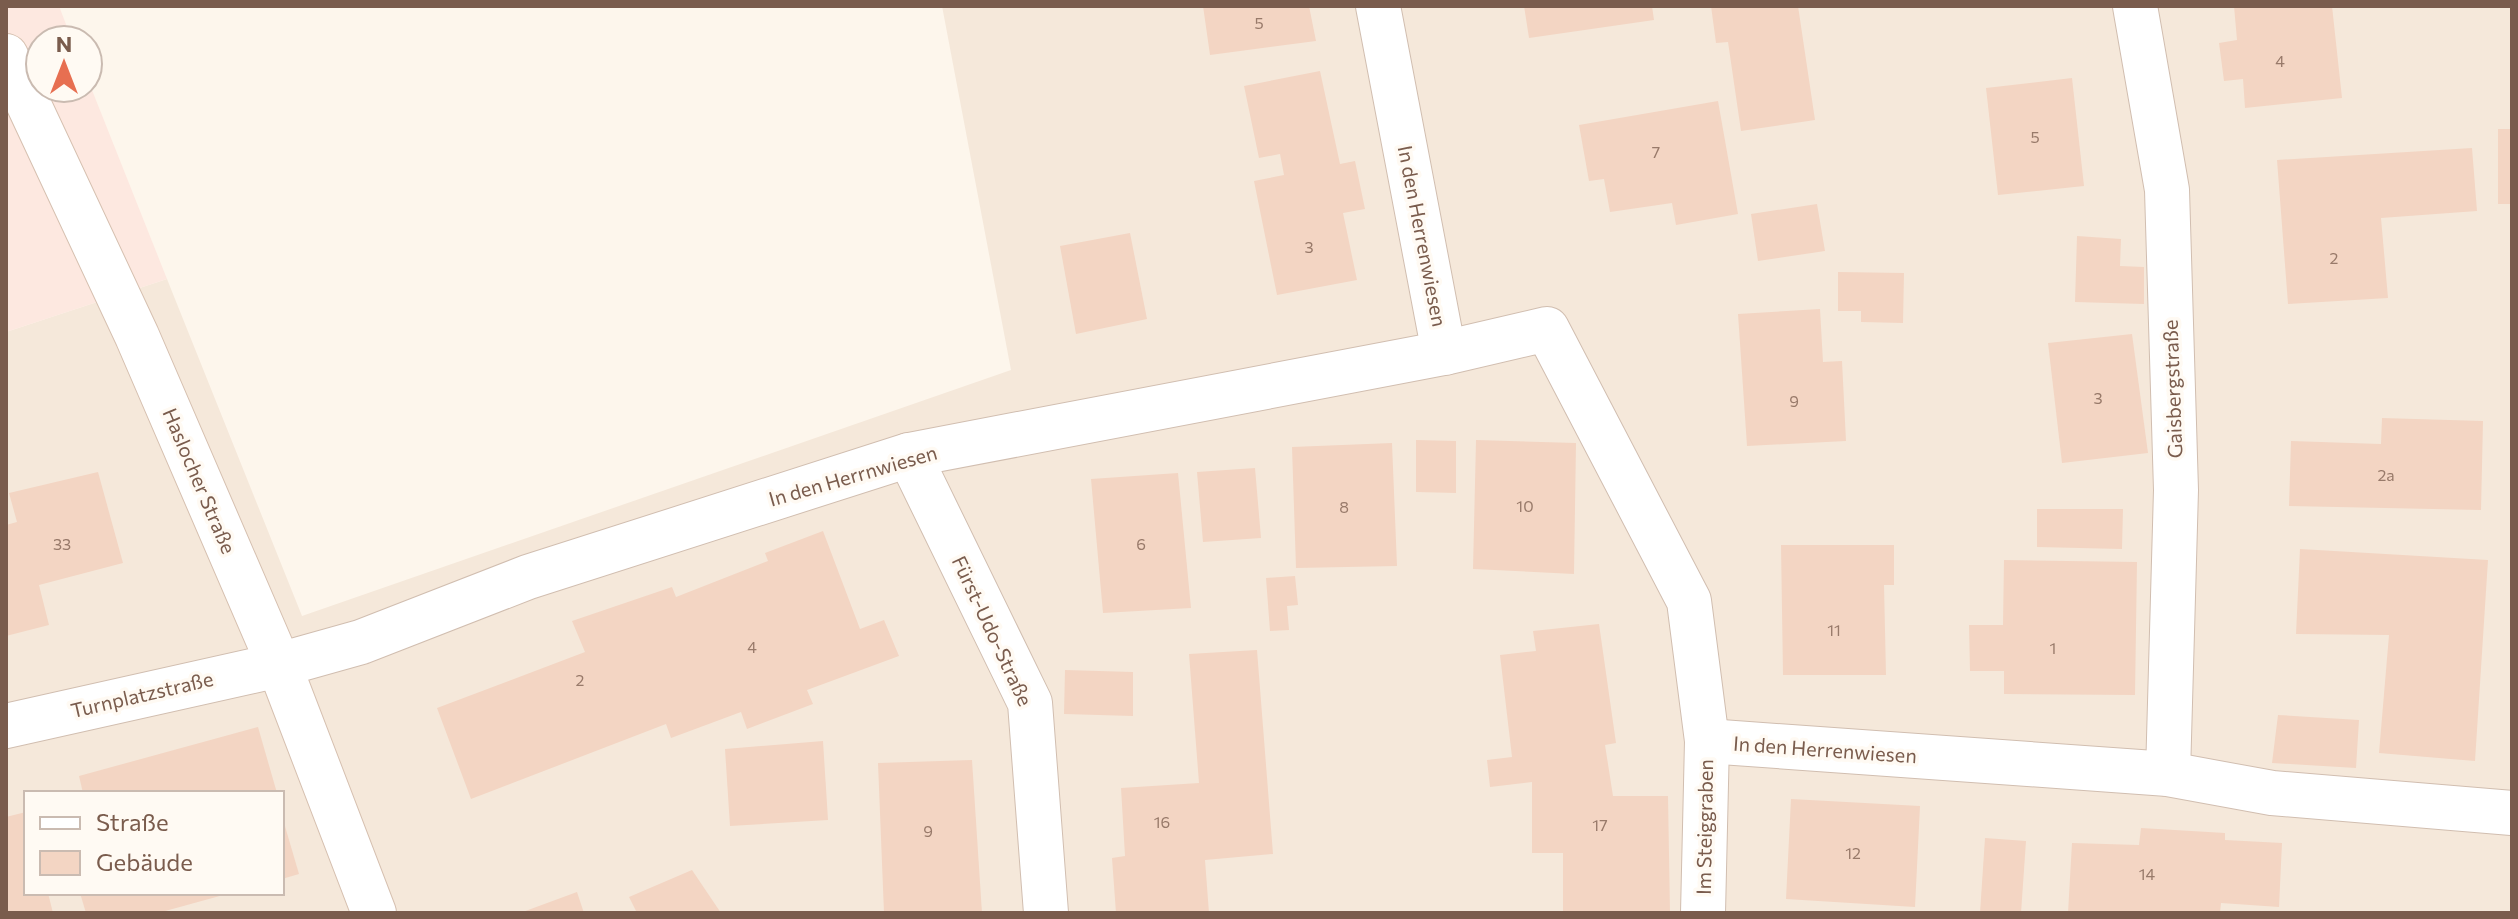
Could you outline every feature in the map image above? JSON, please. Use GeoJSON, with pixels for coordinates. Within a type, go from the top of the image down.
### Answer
{"type":"FeatureCollection","features":[{"type":"Feature","properties":{"kind":"street","name":"In den Herrenwiesen"},"geometry":{"type":"LineString","coordinates":[[1378,6],[1444,353],[1547,329],[1689,601],[1707,741],[2168,774],[2272,793],[2512,813]]}},
{"type":"Feature","properties":{"kind":"street","name":"Gaisbergstraße"},"geometry":{"type":"LineString","coordinates":[[2135,6],[2167,190],[2176,490],[2168,774]]}},
{"type":"Feature","properties":{"kind":"street","name":"Haslocher Straße"},"geometry":{"type":"LineString","coordinates":[[6,56],[137,336],[279,665],[374,913]]}},
{"type":"Feature","properties":{"kind":"street","name":"In den Herrnwiesen"},"geometry":{"type":"LineString","coordinates":[[279,665],[361,642],[528,577],[909,455],[1444,353]]}},
{"type":"Feature","properties":{"kind":"street","name":"Fürst-Udo-Straße"},"geometry":{"type":"LineString","coordinates":[[909,455],[1030,703],[1046,913]]}},
{"type":"Feature","properties":{"kind":"street","name":"Turnplatzstraße"},"geometry":{"type":"LineString","coordinates":[[6,726],[279,665]]}},
{"type":"Feature","properties":{"kind":"street","name":"Im Steiggraben"},"geometry":{"type":"LineString","coordinates":[[1703,913],[1707,741]]}},
{"type":"Feature","properties":{"kind":"shaded area"},"geometry":{"type":"Polygon","coordinates":[[[6,6],[59,6],[66,24],[24,24],[24,104],[98,104],[167,279],[6,332],[6,6]]]}},
{"type":"Feature","properties":{"kind":"shaded area"},"geometry":{"type":"Polygon","coordinates":[[[942,6],[2512,6],[2512,913],[6,913],[6,332],[167,279],[302,616],[1011,370],[942,6]]]}},
{"type":"Feature","properties":{"kind":"building"},"geometry":{"type":"Polygon","coordinates":[[[1203,6],[1309,6],[1316,41],[1210,55],[1203,6]]]}},
{"type":"Feature","properties":{"kind":"building"},"geometry":{"type":"Polygon","coordinates":[[[1524,6],[1652,6],[1654,20],[1529,38],[1524,6]]]}},
{"type":"Feature","properties":{"kind":"building"},"geometry":{"type":"Polygon","coordinates":[[[1711,6],[1798,6],[1815,120],[1741,131],[1728,42],[1716,43],[1711,6]]]}},
{"type":"Feature","properties":{"kind":"building"},"geometry":{"type":"Polygon","coordinates":[[[2234,6],[2332,6],[2342,98],[2245,108],[2243,79],[2224,81],[2219,43],[2237,40],[2234,6]]]}},
{"type":"Feature","properties":{"kind":"building"},"geometry":{"type":"Polygon","coordinates":[[[1320,71],[1340,164],[1355,161],[1365,209],[1343,213],[1357,280],[1277,295],[1254,181],[1284,175],[1280,154],[1259,158],[1244,86],[1320,71]]]}},
{"type":"Feature","properties":{"kind":"building"},"geometry":{"type":"Polygon","coordinates":[[[2072,78],[2084,186],[1998,195],[1986,88],[2072,78]]]}},
{"type":"Feature","properties":{"kind":"building"},"geometry":{"type":"Polygon","coordinates":[[[1718,101],[1738,214],[1676,225],[1672,203],[1610,212],[1604,179],[1589,181],[1579,125],[1718,101]]]}},
{"type":"Feature","properties":{"kind":"building"},"geometry":{"type":"Polygon","coordinates":[[[2498,129],[2512,129],[2512,204],[2498,204],[2498,129]]]}},
{"type":"Feature","properties":{"kind":"building"},"geometry":{"type":"Polygon","coordinates":[[[2472,148],[2477,211],[2381,218],[2388,298],[2288,304],[2277,160],[2472,148]]]}},
{"type":"Feature","properties":{"kind":"building"},"geometry":{"type":"Polygon","coordinates":[[[1817,204],[1825,251],[1758,261],[1751,214],[1817,204]]]}},
{"type":"Feature","properties":{"kind":"building"},"geometry":{"type":"Polygon","coordinates":[[[1130,233],[1147,319],[1076,334],[1060,246],[1130,233]]]}},
{"type":"Feature","properties":{"kind":"building"},"geometry":{"type":"Polygon","coordinates":[[[2077,236],[2121,239],[2120,266],[2144,267],[2144,304],[2075,302],[2077,236]]]}},
{"type":"Feature","properties":{"kind":"building"},"geometry":{"type":"Polygon","coordinates":[[[1838,272],[1904,273],[1903,323],[1861,322],[1861,311],[1838,311],[1838,272]]]}},
{"type":"Feature","properties":{"kind":"building"},"geometry":{"type":"Polygon","coordinates":[[[1820,309],[1823,362],[1842,361],[1846,441],[1747,446],[1738,314],[1820,309]]]}},
{"type":"Feature","properties":{"kind":"building"},"geometry":{"type":"Polygon","coordinates":[[[2132,334],[2148,453],[2062,463],[2048,343],[2132,334]]]}},
{"type":"Feature","properties":{"kind":"building"},"geometry":{"type":"Polygon","coordinates":[[[2382,418],[2483,421],[2481,510],[2289,506],[2291,441],[2381,444],[2382,418]]]}},
{"type":"Feature","properties":{"kind":"building"},"geometry":{"type":"Polygon","coordinates":[[[1416,440],[1456,441],[1456,493],[1416,492],[1416,440]]]}},
{"type":"Feature","properties":{"kind":"building"},"geometry":{"type":"Polygon","coordinates":[[[1476,440],[1576,443],[1574,574],[1473,569],[1476,440]]]}},
{"type":"Feature","properties":{"kind":"building"},"geometry":{"type":"Polygon","coordinates":[[[1392,443],[1397,566],[1296,568],[1292,447],[1392,443]]]}},
{"type":"Feature","properties":{"kind":"building"},"geometry":{"type":"Polygon","coordinates":[[[1255,468],[1261,538],[1203,542],[1197,472],[1255,468]]]}},
{"type":"Feature","properties":{"kind":"building"},"geometry":{"type":"Polygon","coordinates":[[[98,472],[123,563],[39,585],[49,625],[6,636],[6,525],[17,522],[9,493],[98,472]]]}},
{"type":"Feature","properties":{"kind":"building"},"geometry":{"type":"Polygon","coordinates":[[[1178,473],[1191,608],[1103,613],[1091,479],[1178,473]]]}},
{"type":"Feature","properties":{"kind":"building"},"geometry":{"type":"Polygon","coordinates":[[[2037,509],[2123,509],[2122,549],[2037,547],[2037,509]]]}},
{"type":"Feature","properties":{"kind":"building"},"geometry":{"type":"Polygon","coordinates":[[[823,531],[860,629],[884,620],[899,656],[807,690],[813,704],[747,729],[741,712],[671,738],[666,724],[471,799],[437,708],[585,652],[572,621],[672,587],[676,597],[768,561],[765,553],[823,531]]]}},
{"type":"Feature","properties":{"kind":"building"},"geometry":{"type":"Polygon","coordinates":[[[1781,545],[1894,545],[1894,585],[1884,585],[1886,675],[1783,675],[1781,545]]]}},
{"type":"Feature","properties":{"kind":"building"},"geometry":{"type":"Polygon","coordinates":[[[2300,549],[2488,560],[2475,761],[2379,753],[2389,635],[2296,634],[2300,549]]]}},
{"type":"Feature","properties":{"kind":"building"},"geometry":{"type":"Polygon","coordinates":[[[2004,560],[2137,562],[2135,695],[2004,694],[2004,671],[1970,671],[1969,625],[2003,625],[2004,560]]]}},
{"type":"Feature","properties":{"kind":"building"},"geometry":{"type":"Polygon","coordinates":[[[1295,576],[1298,605],[1287,606],[1289,630],[1270,631],[1266,578],[1295,576]]]}},
{"type":"Feature","properties":{"kind":"building"},"geometry":{"type":"Polygon","coordinates":[[[1599,624],[1616,743],[1605,745],[1613,796],[1668,796],[1670,913],[1563,913],[1563,853],[1532,853],[1532,782],[1490,787],[1487,760],[1512,757],[1500,655],[1536,651],[1533,631],[1599,624]]]}},
{"type":"Feature","properties":{"kind":"building"},"geometry":{"type":"Polygon","coordinates":[[[1257,650],[1273,854],[1205,860],[1209,913],[1116,913],[1112,858],[1125,856],[1121,788],[1199,783],[1189,654],[1257,650]]]}},
{"type":"Feature","properties":{"kind":"building"},"geometry":{"type":"Polygon","coordinates":[[[1065,670],[1133,672],[1133,716],[1064,714],[1065,670]]]}},
{"type":"Feature","properties":{"kind":"building"},"geometry":{"type":"Polygon","coordinates":[[[2278,715],[2359,720],[2356,768],[2272,763],[2278,715]]]}},
{"type":"Feature","properties":{"kind":"building"},"geometry":{"type":"Polygon","coordinates":[[[258,727],[276,791],[83,791],[79,776],[258,727]]]}},
{"type":"Feature","properties":{"kind":"building"},"geometry":{"type":"Polygon","coordinates":[[[823,741],[828,820],[730,826],[725,749],[823,741]]]}},
{"type":"Feature","properties":{"kind":"building"},"geometry":{"type":"Polygon","coordinates":[[[972,760],[982,913],[884,913],[878,763],[972,760]]]}},
{"type":"Feature","properties":{"kind":"building"},"geometry":{"type":"Polygon","coordinates":[[[1791,799],[1920,806],[1915,907],[1786,899],[1791,799]]]}},
{"type":"Feature","properties":{"kind":"building"},"geometry":{"type":"Polygon","coordinates":[[[24,812],[24,895],[48,895],[53,913],[6,913],[6,817],[24,812]]]}},
{"type":"Feature","properties":{"kind":"building"},"geometry":{"type":"Polygon","coordinates":[[[284,823],[299,874],[284,878],[284,823]]]}},
{"type":"Feature","properties":{"kind":"building"},"geometry":{"type":"Polygon","coordinates":[[[2141,828],[2225,833],[2225,840],[2282,843],[2279,907],[2221,903],[2220,913],[2068,913],[2072,843],[2139,845],[2141,828]]]}},
{"type":"Feature","properties":{"kind":"building"},"geometry":{"type":"Polygon","coordinates":[[[1985,838],[2026,841],[2021,913],[1980,913],[1985,838]]]}},
{"type":"Feature","properties":{"kind":"building"},"geometry":{"type":"Polygon","coordinates":[[[692,870],[721,913],[637,913],[629,897],[692,870]]]}},
{"type":"Feature","properties":{"kind":"building"},"geometry":{"type":"Polygon","coordinates":[[[577,892],[584,913],[520,913],[577,892]]]}},
{"type":"Feature","properties":{"kind":"building"},"geometry":{"type":"Polygon","coordinates":[[[81,895],[223,895],[158,913],[86,913],[81,895]]]}}]}
